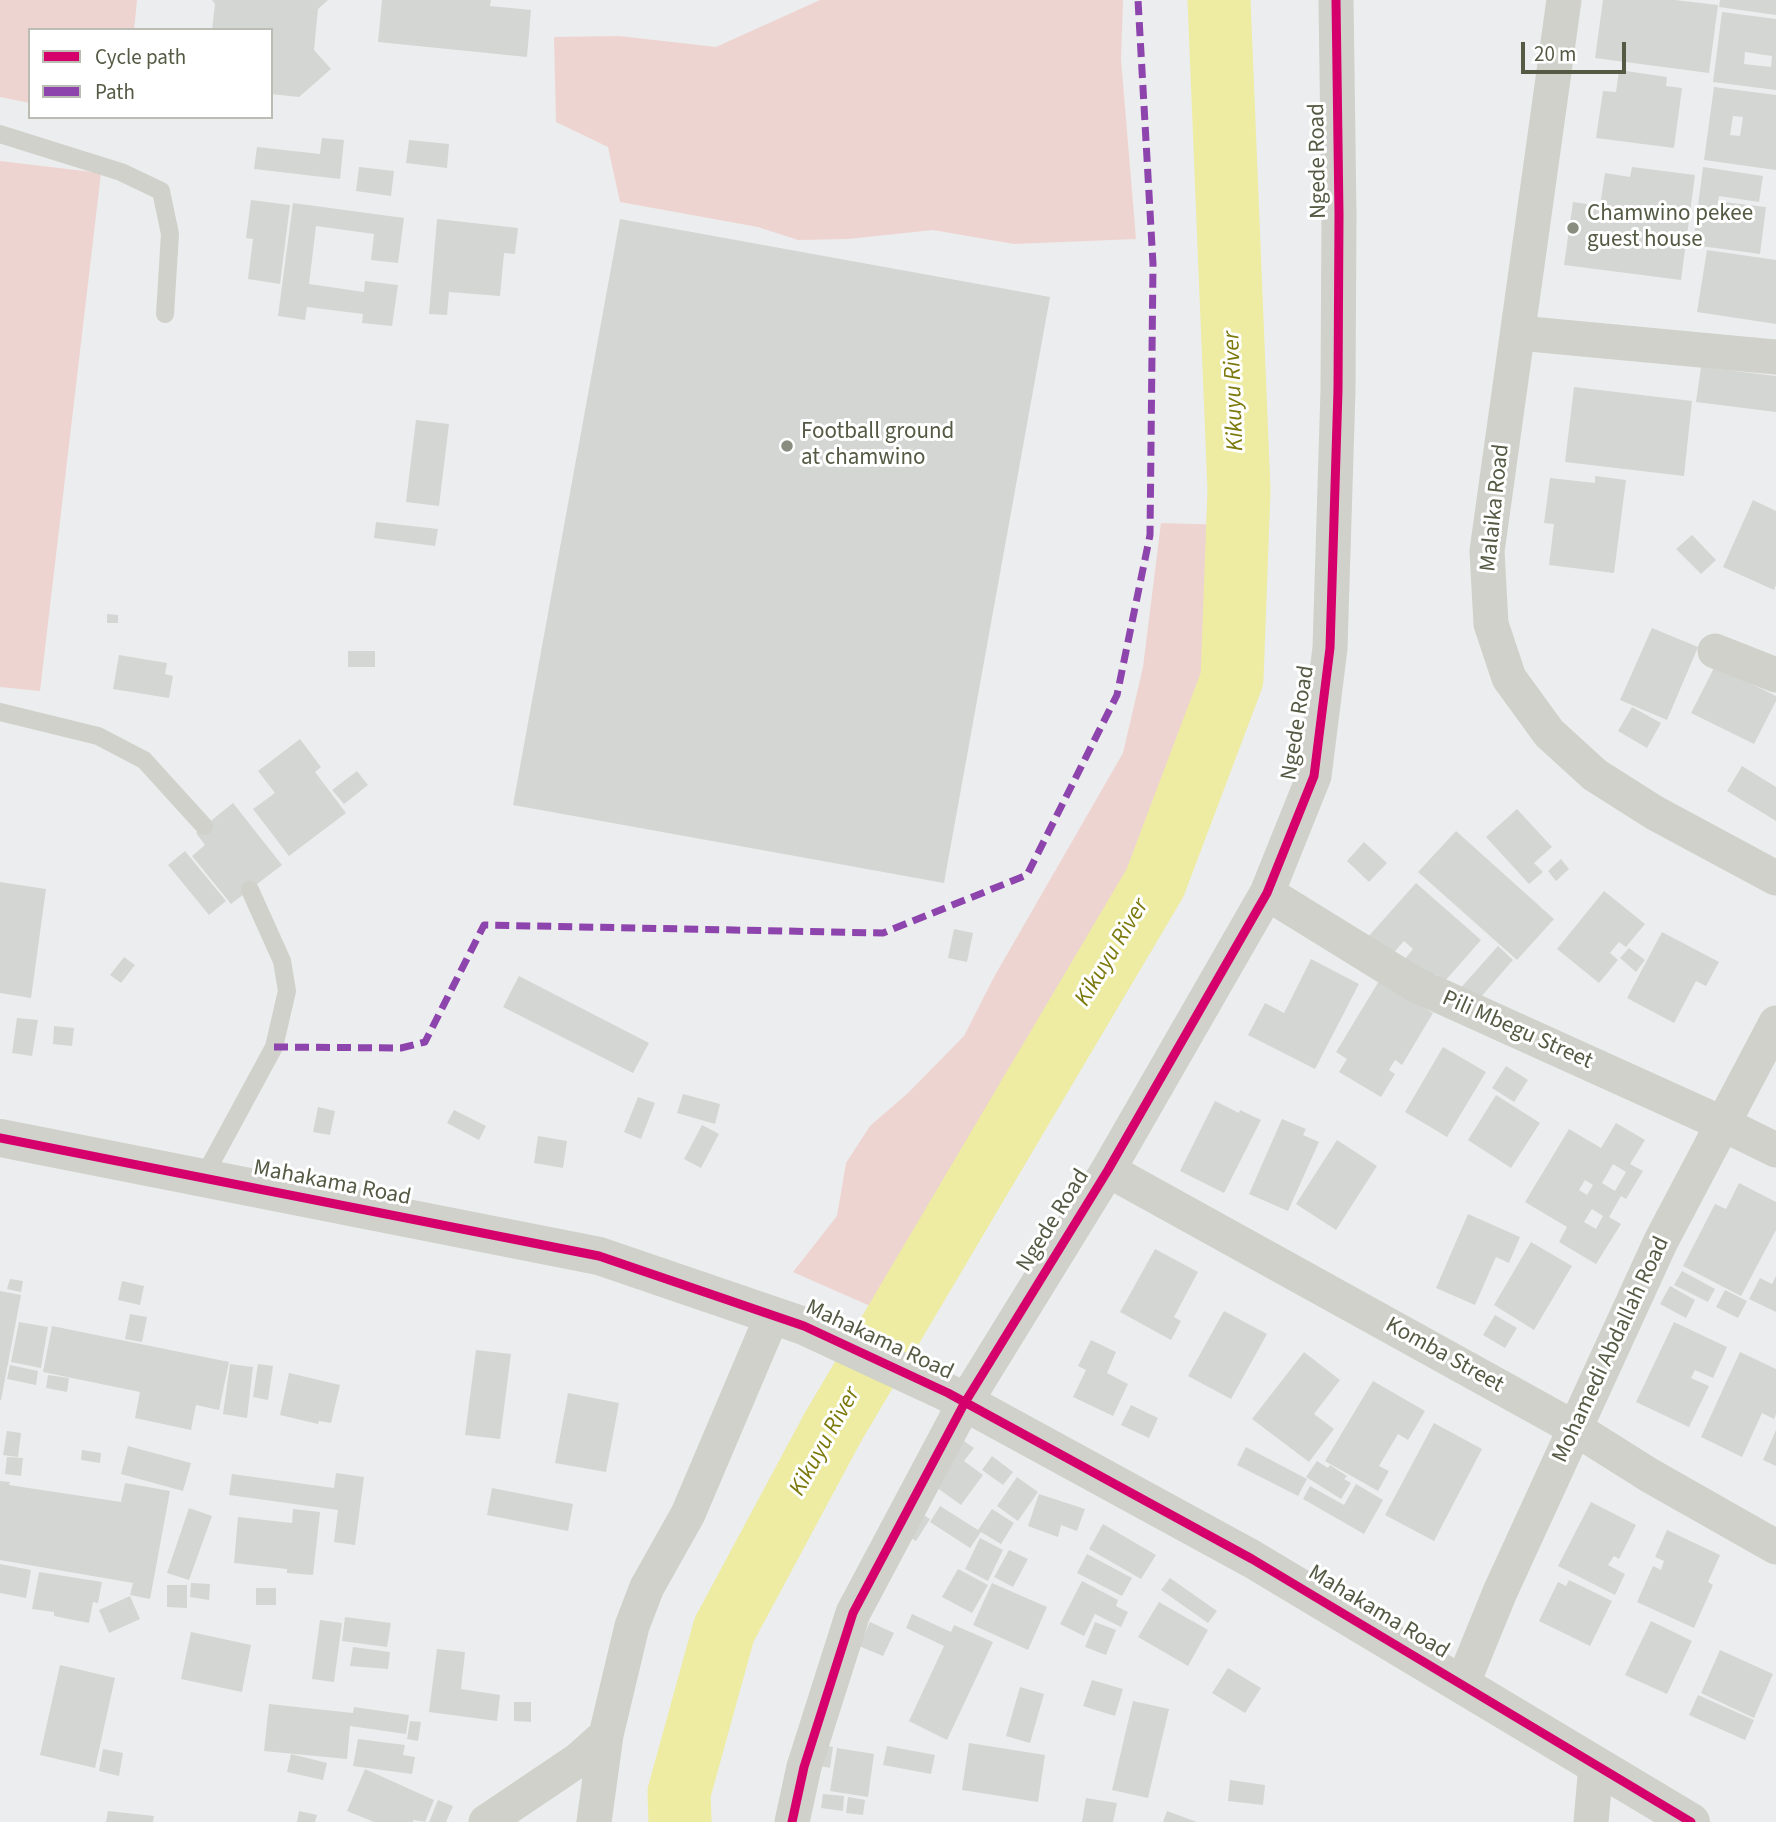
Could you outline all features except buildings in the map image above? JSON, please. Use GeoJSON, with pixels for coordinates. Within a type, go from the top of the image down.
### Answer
{"type":"FeatureCollection","features":[{"type":"Feature","properties":{"kind":"street","name":"Ngede Road"},"geometry":{"type":"LineString","coordinates":[[792,1822],[804,1767],[853,1613],[956,1399],[1108,1170],[1267,893],[1314,776],[1330,648],[1338,390],[1336,0]]}},
{"type":"Feature","properties":{"kind":"street","name":"Malaika Road"},"geometry":{"type":"LineString","coordinates":[[1564,0],[1487,551],[1491,624],[1509,678],[1549,733],[1595,775],[1655,813],[1776,878]]}},
{"type":"Feature","properties":{"kind":"street"},"geometry":{"type":"LineString","coordinates":[[1519,333],[1776,357]]}},
{"type":"Feature","properties":{"kind":"street"},"geometry":{"type":"LineString","coordinates":[[1715,651],[1775,672]]}},
{"type":"Feature","properties":{"kind":"street","name":"Pili Mbegu Street"},"geometry":{"type":"LineString","coordinates":[[1267,893],[1416,985],[1776,1150]]}},
{"type":"Feature","properties":{"kind":"street","name":"Mohamedi Abdallah Road"},"geometry":{"type":"LineString","coordinates":[[1462,1685],[1500,1592],[1661,1241],[1776,1023]]}},
{"type":"Feature","properties":{"kind":"street","name":"Mahakama Road"},"geometry":{"type":"LineString","coordinates":[[0,1138],[599,1256],[789,1320],[956,1399],[1252,1559],[1691,1822]]}},
{"type":"Feature","properties":{"kind":"street","name":"Komba Street"},"geometry":{"type":"LineString","coordinates":[[1108,1170],[1576,1429],[1649,1475],[1776,1547]]}},
{"type":"Feature","properties":{"kind":"street"},"geometry":{"type":"LineString","coordinates":[[594,1822],[606,1735],[636,1616],[648,1587],[789,1320]]}},
{"type":"Feature","properties":{"kind":"street"},"geometry":{"type":"LineString","coordinates":[[486,1822],[578,1760],[606,1735]]}},
{"type":"Feature","properties":{"kind":"street"},"geometry":{"type":"LineString","coordinates":[[1591,1822],[1595,1765]]}},
{"type":"Feature","properties":{"kind":"lane"},"geometry":{"type":"LineString","coordinates":[[0,134],[121,173],[161,191],[170,234],[165,314]]}},
{"type":"Feature","properties":{"kind":"lane"},"geometry":{"type":"LineString","coordinates":[[0,712],[98,736],[144,760],[204,826]]}},
{"type":"Feature","properties":{"kind":"lane"},"geometry":{"type":"LineString","coordinates":[[203,1178],[274,1047],[286,991],[282,961],[250,890]]}},
{"type":"Feature","properties":{"kind":"shaded area"},"geometry":{"type":"Polygon","coordinates":[[[0,0],[137,0],[134,28],[28,28],[28,103],[0,97],[0,0]]]}},
{"type":"Feature","properties":{"kind":"shaded area"},"geometry":{"type":"Polygon","coordinates":[[[820,0],[1123,0],[1121,59],[1136,239],[1014,244],[933,230],[848,239],[798,240],[758,227],[620,202],[608,147],[556,122],[554,37],[619,36],[716,47],[820,0]]]}},
{"type":"Feature","properties":{"kind":"shaded area"},"geometry":{"type":"Polygon","coordinates":[[[0,161],[101,173],[40,691],[0,687],[0,161]]]}},
{"type":"Feature","properties":{"kind":"shaded area"},"geometry":{"type":"Polygon","coordinates":[[[1161,523],[1228,525],[1221,636],[1212,702],[1113,933],[1018,1090],[877,1309],[793,1272],[837,1216],[846,1163],[870,1126],[908,1093],[964,1036],[994,977],[1123,753],[1143,667],[1161,523]]]}},
{"type":"Feature","properties":{"kind":"waterway","name":"Kikuyu River"},"geometry":{"type":"LineString","coordinates":[[680,1822],[679,1793],[724,1630],[833,1427],[1155,883],[1232,679],[1239,490],[1219,0]]}},
{"type":"Feature","properties":{"kind":"marked path"},"geometry":{"type":"LineString","coordinates":[[274,1047],[401,1048],[425,1042],[484,925],[883,933],[1027,875],[1117,695],[1150,535],[1153,264],[1138,0]]}},
{"type":"Feature","properties":{"kind":"cycle path"},"geometry":{"type":"LineString","coordinates":[[792,1822],[804,1767],[853,1613],[964,1404],[1108,1170],[1267,893],[1314,776],[1330,648],[1338,390],[1336,0]]}},
{"type":"Feature","properties":{"kind":"cycle path"},"geometry":{"type":"LineString","coordinates":[[0,1138],[599,1256],[804,1326],[948,1393],[1252,1559],[1691,1822]]}},
{"type":"Feature","properties":{"kind":"place","name":"Chamwino pekee guest house"},"geometry":{"type":"Point","coordinates":[1573,228]}},
{"type":"Feature","properties":{"kind":"place","name":"Football ground at chamwino"},"geometry":{"type":"Point","coordinates":[787,446]}}]}
